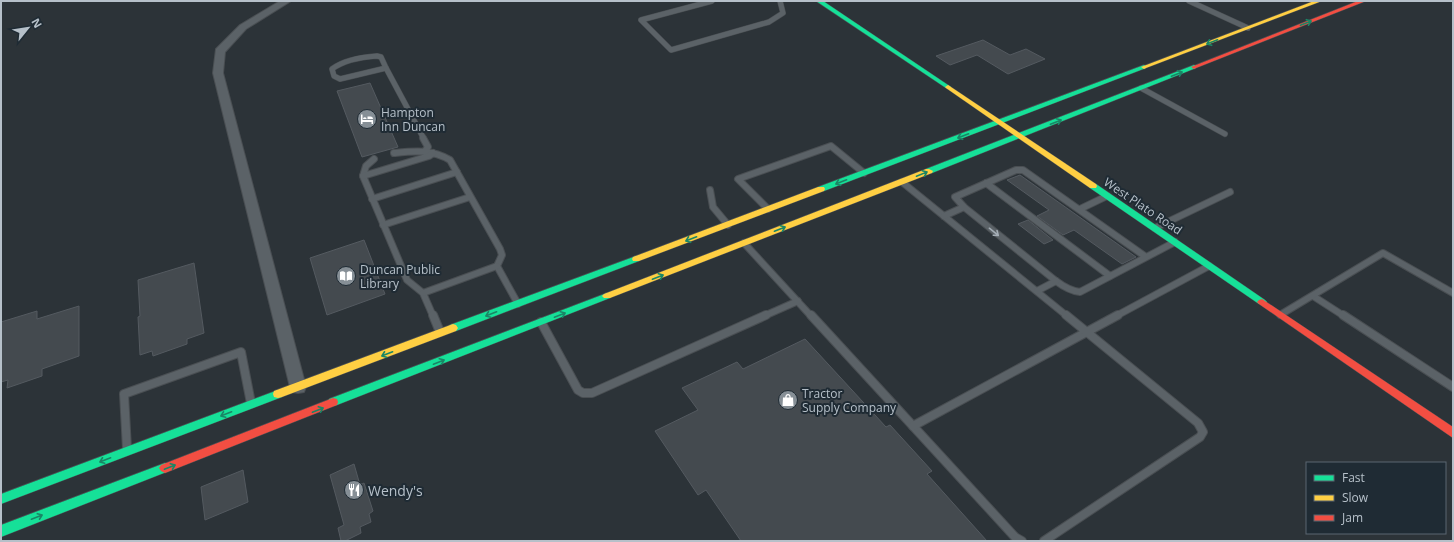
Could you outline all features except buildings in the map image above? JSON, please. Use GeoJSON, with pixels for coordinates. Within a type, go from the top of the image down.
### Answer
{"type":"FeatureCollection","features":[{"type":"Feature","properties":{"kind":"main road","name":"West Plato Road"},"geometry":{"type":"LineString","coordinates":[[819,1],[1000,122],[1453,433]]}},
{"type":"Feature","properties":{"kind":"main road"},"geometry":{"type":"LineString","coordinates":[[1,499],[251,405],[277,403],[298,387],[1248,28],[1305,3],[1319,1]]}},
{"type":"Feature","properties":{"kind":"main road"},"geometry":{"type":"LineString","coordinates":[[1,532],[1363,1]]}},
{"type":"Feature","properties":{"kind":"main road"},"geometry":{"type":"LineString","coordinates":[[1248,28],[1270,38]]}},
{"type":"Feature","properties":{"kind":"main road"},"geometry":{"type":"LineString","coordinates":[[728,225],[744,243]]}},
{"type":"Feature","properties":{"kind":"main road"},"geometry":{"type":"LineString","coordinates":[[277,403],[281,424]]}},
{"type":"Feature","properties":{"kind":"street"},"geometry":{"type":"LineString","coordinates":[[286,1],[243,27],[220,51],[218,73],[298,387]]}},
{"type":"Feature","properties":{"kind":"lane"},"geometry":{"type":"LineString","coordinates":[[712,1],[641,20],[671,50],[769,22],[783,13],[780,1]]}},
{"type":"Feature","properties":{"kind":"lane"},"geometry":{"type":"LineString","coordinates":[[1189,1],[1248,28]]}},
{"type":"Feature","properties":{"kind":"lane"},"geometry":{"type":"LineString","coordinates":[[386,68],[340,79],[334,76],[332,69],[338,65],[373,56],[381,57],[428,147],[425,151]]}},
{"type":"Feature","properties":{"kind":"lane"},"geometry":{"type":"LineString","coordinates":[[1141,88],[1224,134]]}},
{"type":"Feature","properties":{"kind":"lane"},"geometry":{"type":"LineString","coordinates":[[768,210],[738,179],[831,146],[864,173]]}},
{"type":"Feature","properties":{"kind":"lane"},"geometry":{"type":"LineString","coordinates":[[394,153],[425,151],[446,157],[450,160],[502,255],[497,266],[423,292]]}},
{"type":"Feature","properties":{"kind":"lane"},"geometry":{"type":"LineString","coordinates":[[363,176],[429,156],[433,153]]}},
{"type":"Feature","properties":{"kind":"lane"},"geometry":{"type":"LineString","coordinates":[[374,159],[365,166],[362,171],[363,176],[407,280],[423,292],[440,333]]}},
{"type":"Feature","properties":{"kind":"lane"},"geometry":{"type":"LineString","coordinates":[[1146,257],[1023,170],[1016,170],[955,197],[964,207],[1068,290],[1080,292],[1175,242]]}},
{"type":"Feature","properties":{"kind":"lane"},"geometry":{"type":"LineString","coordinates":[[372,199],[457,172]]}},
{"type":"Feature","properties":{"kind":"lane"},"geometry":{"type":"LineString","coordinates":[[902,182],[1198,423],[1204,432],[1200,437],[1044,541]]}},
{"type":"Feature","properties":{"kind":"lane"},"geometry":{"type":"LineString","coordinates":[[986,183],[1110,276]]}},
{"type":"Feature","properties":{"kind":"lane"},"geometry":{"type":"LineString","coordinates":[[710,190],[713,207],[728,225]]}},
{"type":"Feature","properties":{"kind":"lane"},"geometry":{"type":"LineString","coordinates":[[1155,228],[1230,192]]}},
{"type":"Feature","properties":{"kind":"lane"},"geometry":{"type":"LineString","coordinates":[[1080,209],[1108,196]]}},
{"type":"Feature","properties":{"kind":"lane"},"geometry":{"type":"LineString","coordinates":[[383,225],[470,197]]}},
{"type":"Feature","properties":{"kind":"lane"},"geometry":{"type":"LineString","coordinates":[[944,216],[964,207]]}},
{"type":"Feature","properties":{"kind":"lane"},"geometry":{"type":"LineString","coordinates":[[744,243],[1015,537],[1022,541]]}},
{"type":"Feature","properties":{"kind":"lane"},"geometry":{"type":"LineString","coordinates":[[1280,315],[1383,253],[1453,293]]}},
{"type":"Feature","properties":{"kind":"lane"},"geometry":{"type":"LineString","coordinates":[[497,266],[518,304]]}},
{"type":"Feature","properties":{"kind":"lane"},"geometry":{"type":"LineString","coordinates":[[913,426],[1086,331],[1209,266]]}},
{"type":"Feature","properties":{"kind":"lane"},"geometry":{"type":"LineString","coordinates":[[1037,291],[1056,281]]}},
{"type":"Feature","properties":{"kind":"lane"},"geometry":{"type":"LineString","coordinates":[[1313,296],[1453,387]]}},
{"type":"Feature","properties":{"kind":"lane"},"geometry":{"type":"LineString","coordinates":[[541,322],[578,390],[583,393],[592,393],[798,301]]}},
{"type":"Feature","properties":{"kind":"lane"},"geometry":{"type":"LineString","coordinates":[[127,451],[124,394],[242,352],[251,405]]}},
{"type":"Feature","properties":{"kind":"traffic: fast"},"geometry":{"type":"LineString","coordinates":[[819,1],[948,87]]}},
{"type":"Feature","properties":{"kind":"traffic: fast"},"geometry":{"type":"LineString","coordinates":[[821,189],[1144,67]]}},
{"type":"Feature","properties":{"kind":"traffic: fast"},"geometry":{"type":"LineString","coordinates":[[929,171],[1194,67]]}},
{"type":"Feature","properties":{"kind":"traffic: fast"},"geometry":{"type":"LineString","coordinates":[[1093,186],[1262,302]]}},
{"type":"Feature","properties":{"kind":"traffic: fast"},"geometry":{"type":"LineString","coordinates":[[453,328],[636,259]]}},
{"type":"Feature","properties":{"kind":"traffic: fast"},"geometry":{"type":"LineString","coordinates":[[333,402],[607,296]]}},
{"type":"Feature","properties":{"kind":"traffic: fast"},"geometry":{"type":"LineString","coordinates":[[1,499],[278,394]]}},
{"type":"Feature","properties":{"kind":"traffic: fast"},"geometry":{"type":"LineString","coordinates":[[1,531],[165,468]]}},
{"type":"Feature","properties":{"kind":"traffic: slow"},"geometry":{"type":"LineString","coordinates":[[1144,67],[1319,1]]}},
{"type":"Feature","properties":{"kind":"traffic: slow"},"geometry":{"type":"LineString","coordinates":[[948,87],[1093,186]]}},
{"type":"Feature","properties":{"kind":"traffic: slow"},"geometry":{"type":"LineString","coordinates":[[607,296],[929,171]]}},
{"type":"Feature","properties":{"kind":"traffic: slow"},"geometry":{"type":"LineString","coordinates":[[636,259],[821,189]]}},
{"type":"Feature","properties":{"kind":"traffic: slow"},"geometry":{"type":"LineString","coordinates":[[278,394],[453,328]]}},
{"type":"Feature","properties":{"kind":"traffic: jam"},"geometry":{"type":"LineString","coordinates":[[1194,67],[1363,1]]}},
{"type":"Feature","properties":{"kind":"traffic: jam"},"geometry":{"type":"LineString","coordinates":[[1262,302],[1453,433]]}},
{"type":"Feature","properties":{"kind":"traffic: jam"},"geometry":{"type":"LineString","coordinates":[[165,468],[333,402]]}},
{"type":"Feature","properties":{"kind":"place","name":"Hampton Inn Duncan"},"geometry":{"type":"Point","coordinates":[367,119]}},
{"type":"Feature","properties":{"kind":"place","name":"Duncan Public Library"},"geometry":{"type":"Point","coordinates":[346,276]}},
{"type":"Feature","properties":{"kind":"place","name":"Tractor Supply Company"},"geometry":{"type":"Point","coordinates":[788,400]}},
{"type":"Feature","properties":{"kind":"place","name":"Wendy's"},"geometry":{"type":"Point","coordinates":[354,490]}}]}
